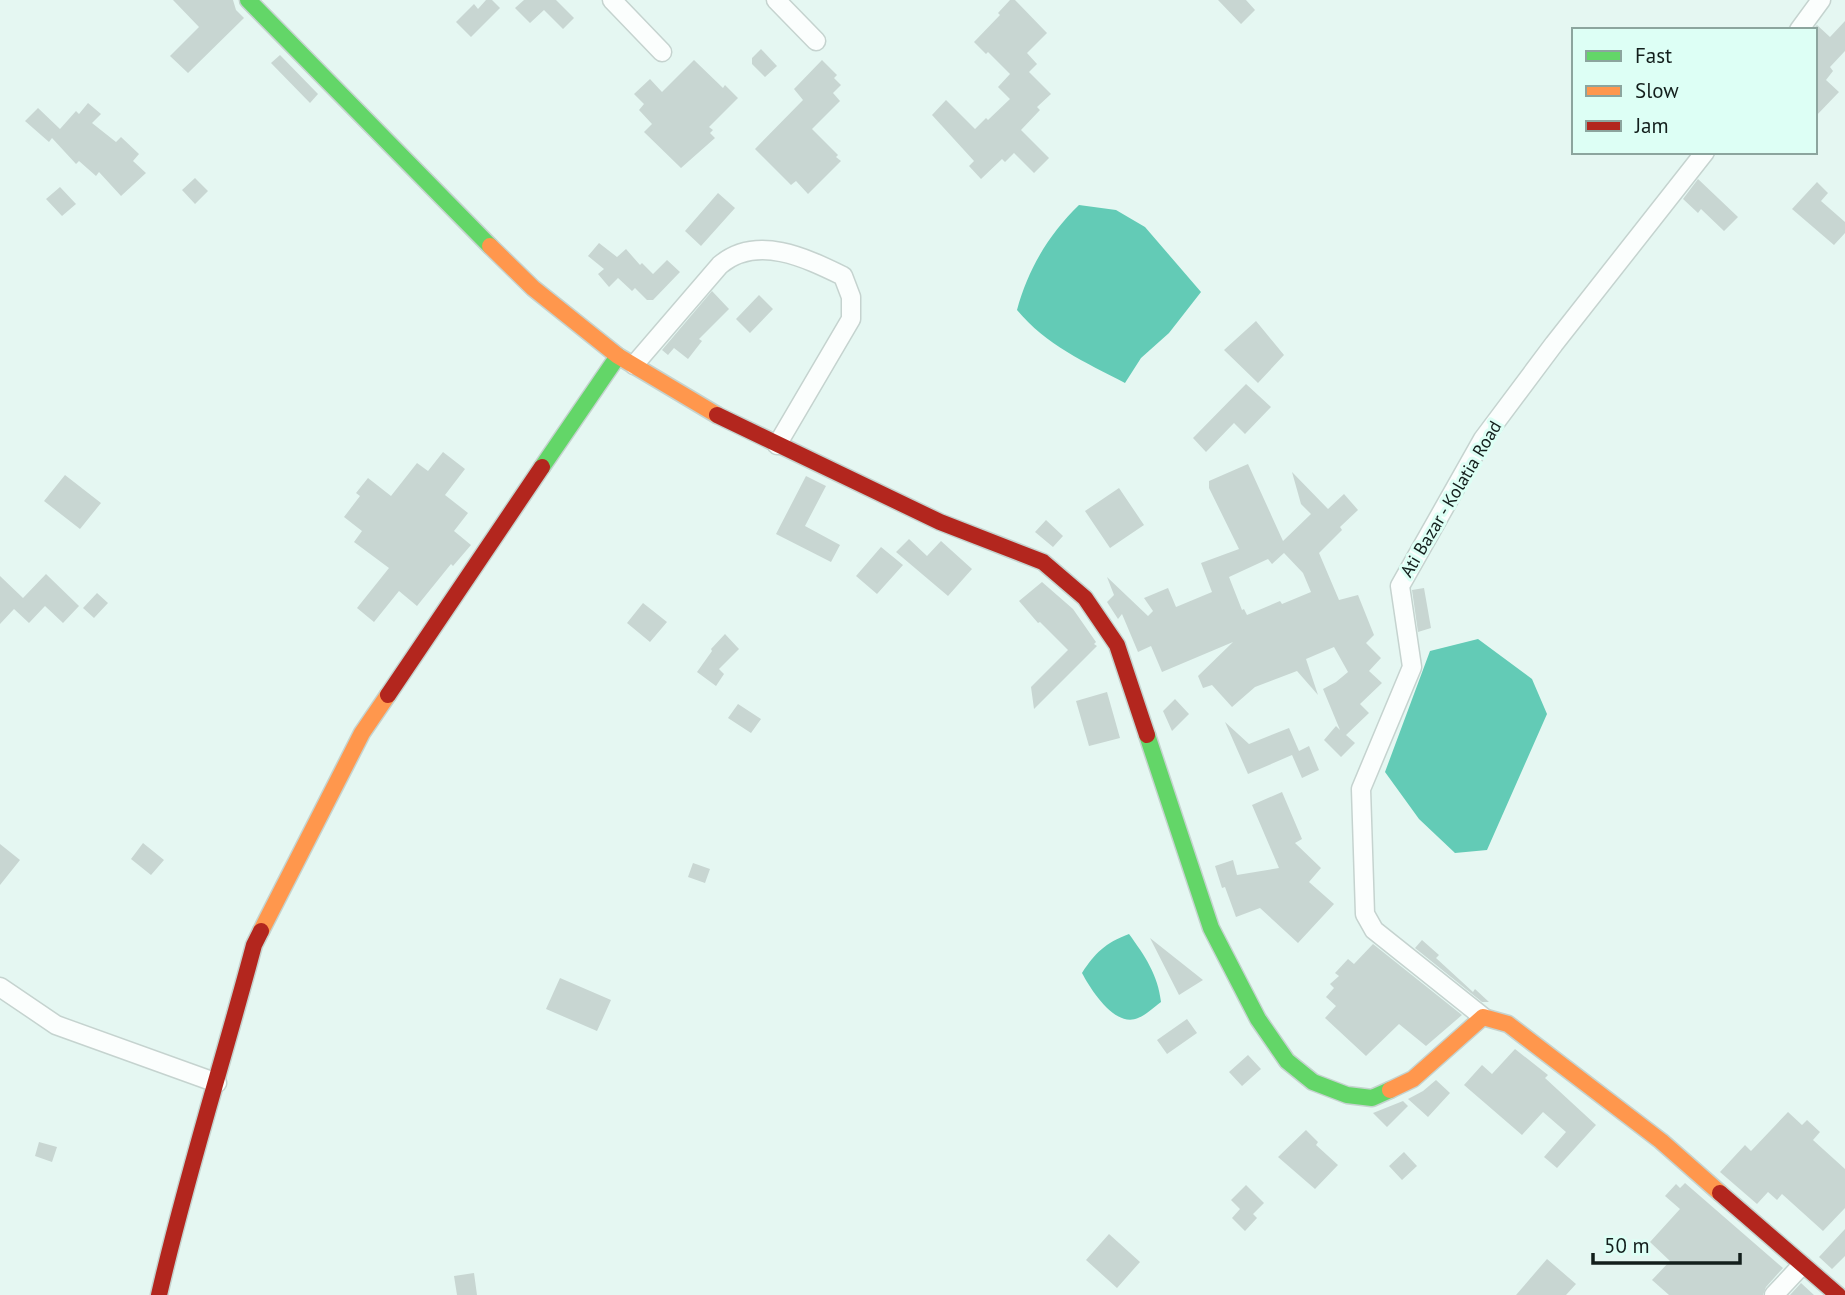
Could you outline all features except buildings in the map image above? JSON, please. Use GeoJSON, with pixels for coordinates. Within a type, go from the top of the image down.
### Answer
{"type":"FeatureCollection","features":[{"type":"Feature","properties":{"kind":"main road"},"geometry":{"type":"LineString","coordinates":[[247,0],[523,278],[626,361],[716,415],[777,445],[940,522],[1043,562],[1085,598],[1117,645],[1211,928],[1258,1019],[1287,1061],[1313,1082],[1347,1095],[1372,1098],[1413,1079],[1483,1017],[1508,1024],[1661,1141],[1802,1265],[1839,1289]]}},
{"type":"Feature","properties":{"kind":"main road"},"geometry":{"type":"LineString","coordinates":[[159,1295],[178,1212],[218,1083],[254,945],[362,733],[626,361]]}},
{"type":"Feature","properties":{"kind":"street"},"geometry":{"type":"LineString","coordinates":[[612,0],[662,52]]}},
{"type":"Feature","properties":{"kind":"street"},"geometry":{"type":"LineString","coordinates":[[776,0],[816,41]]}},
{"type":"Feature","properties":{"kind":"street"},"geometry":{"type":"LineString","coordinates":[[1800,28],[1821,0]]}},
{"type":"Feature","properties":{"kind":"street","name":"Ati Bazar - Kolatia Road"},"geometry":{"type":"LineString","coordinates":[[1483,1017],[1374,930],[1365,914],[1361,789],[1412,667],[1400,586],[1483,439],[1703,154]]}},
{"type":"Feature","properties":{"kind":"street"},"geometry":{"type":"LineString","coordinates":[[626,361],[731,256],[744,252],[768,251],[796,254],[843,276],[850,298],[851,319],[777,445]]}},
{"type":"Feature","properties":{"kind":"street"},"geometry":{"type":"LineString","coordinates":[[0,986],[56,1025],[218,1083]]}},
{"type":"Feature","properties":{"kind":"street"},"geometry":{"type":"LineString","coordinates":[[1774,1295],[1802,1265]]}},
{"type":"Feature","properties":{"kind":"shaded area"},"geometry":{"type":"Polygon","coordinates":[[[1079,205],[1116,210],[1145,227],[1201,292],[1169,333],[1141,358],[1125,383],[1053,343],[1017,310],[1027,280],[1041,253],[1058,228],[1079,205]]]}},
{"type":"Feature","properties":{"kind":"shaded area"},"geometry":{"type":"Polygon","coordinates":[[[1478,639],[1532,679],[1547,714],[1487,850],[1455,853],[1419,819],[1385,772],[1430,651],[1478,639]]]}},
{"type":"Feature","properties":{"kind":"shaded area"},"geometry":{"type":"Polygon","coordinates":[[[1129,934],[1150,966],[1161,1002],[1141,1017],[1129,1020],[1121,1018],[1105,1006],[1082,973],[1101,949],[1129,934]]]}},
{"type":"Feature","properties":{"kind":"traffic: fast"},"geometry":{"type":"LineString","coordinates":[[248,0],[490,246]]}},
{"type":"Feature","properties":{"kind":"traffic: fast"},"geometry":{"type":"LineString","coordinates":[[542,467],[618,356]]}},
{"type":"Feature","properties":{"kind":"traffic: fast"},"geometry":{"type":"LineString","coordinates":[[1147,735],[1211,928],[1258,1019],[1287,1061],[1313,1082],[1347,1095],[1372,1098],[1390,1090]]}},
{"type":"Feature","properties":{"kind":"traffic: slow"},"geometry":{"type":"LineString","coordinates":[[490,246],[533,288],[618,356],[717,415]]}},
{"type":"Feature","properties":{"kind":"traffic: slow"},"geometry":{"type":"LineString","coordinates":[[261,931],[362,733],[388,695]]}},
{"type":"Feature","properties":{"kind":"traffic: slow"},"geometry":{"type":"LineString","coordinates":[[1390,1090],[1413,1079],[1483,1017],[1508,1024],[1661,1141],[1720,1193]]}},
{"type":"Feature","properties":{"kind":"traffic: jam"},"geometry":{"type":"LineString","coordinates":[[717,415],[940,522],[1043,562],[1085,598],[1117,645],[1147,735]]}},
{"type":"Feature","properties":{"kind":"traffic: jam"},"geometry":{"type":"LineString","coordinates":[[388,695],[542,467]]}},
{"type":"Feature","properties":{"kind":"traffic: jam"},"geometry":{"type":"LineString","coordinates":[[159,1295],[254,945],[261,931]]}},
{"type":"Feature","properties":{"kind":"traffic: jam"},"geometry":{"type":"LineString","coordinates":[[1720,1193],[1838,1295]]}}]}
